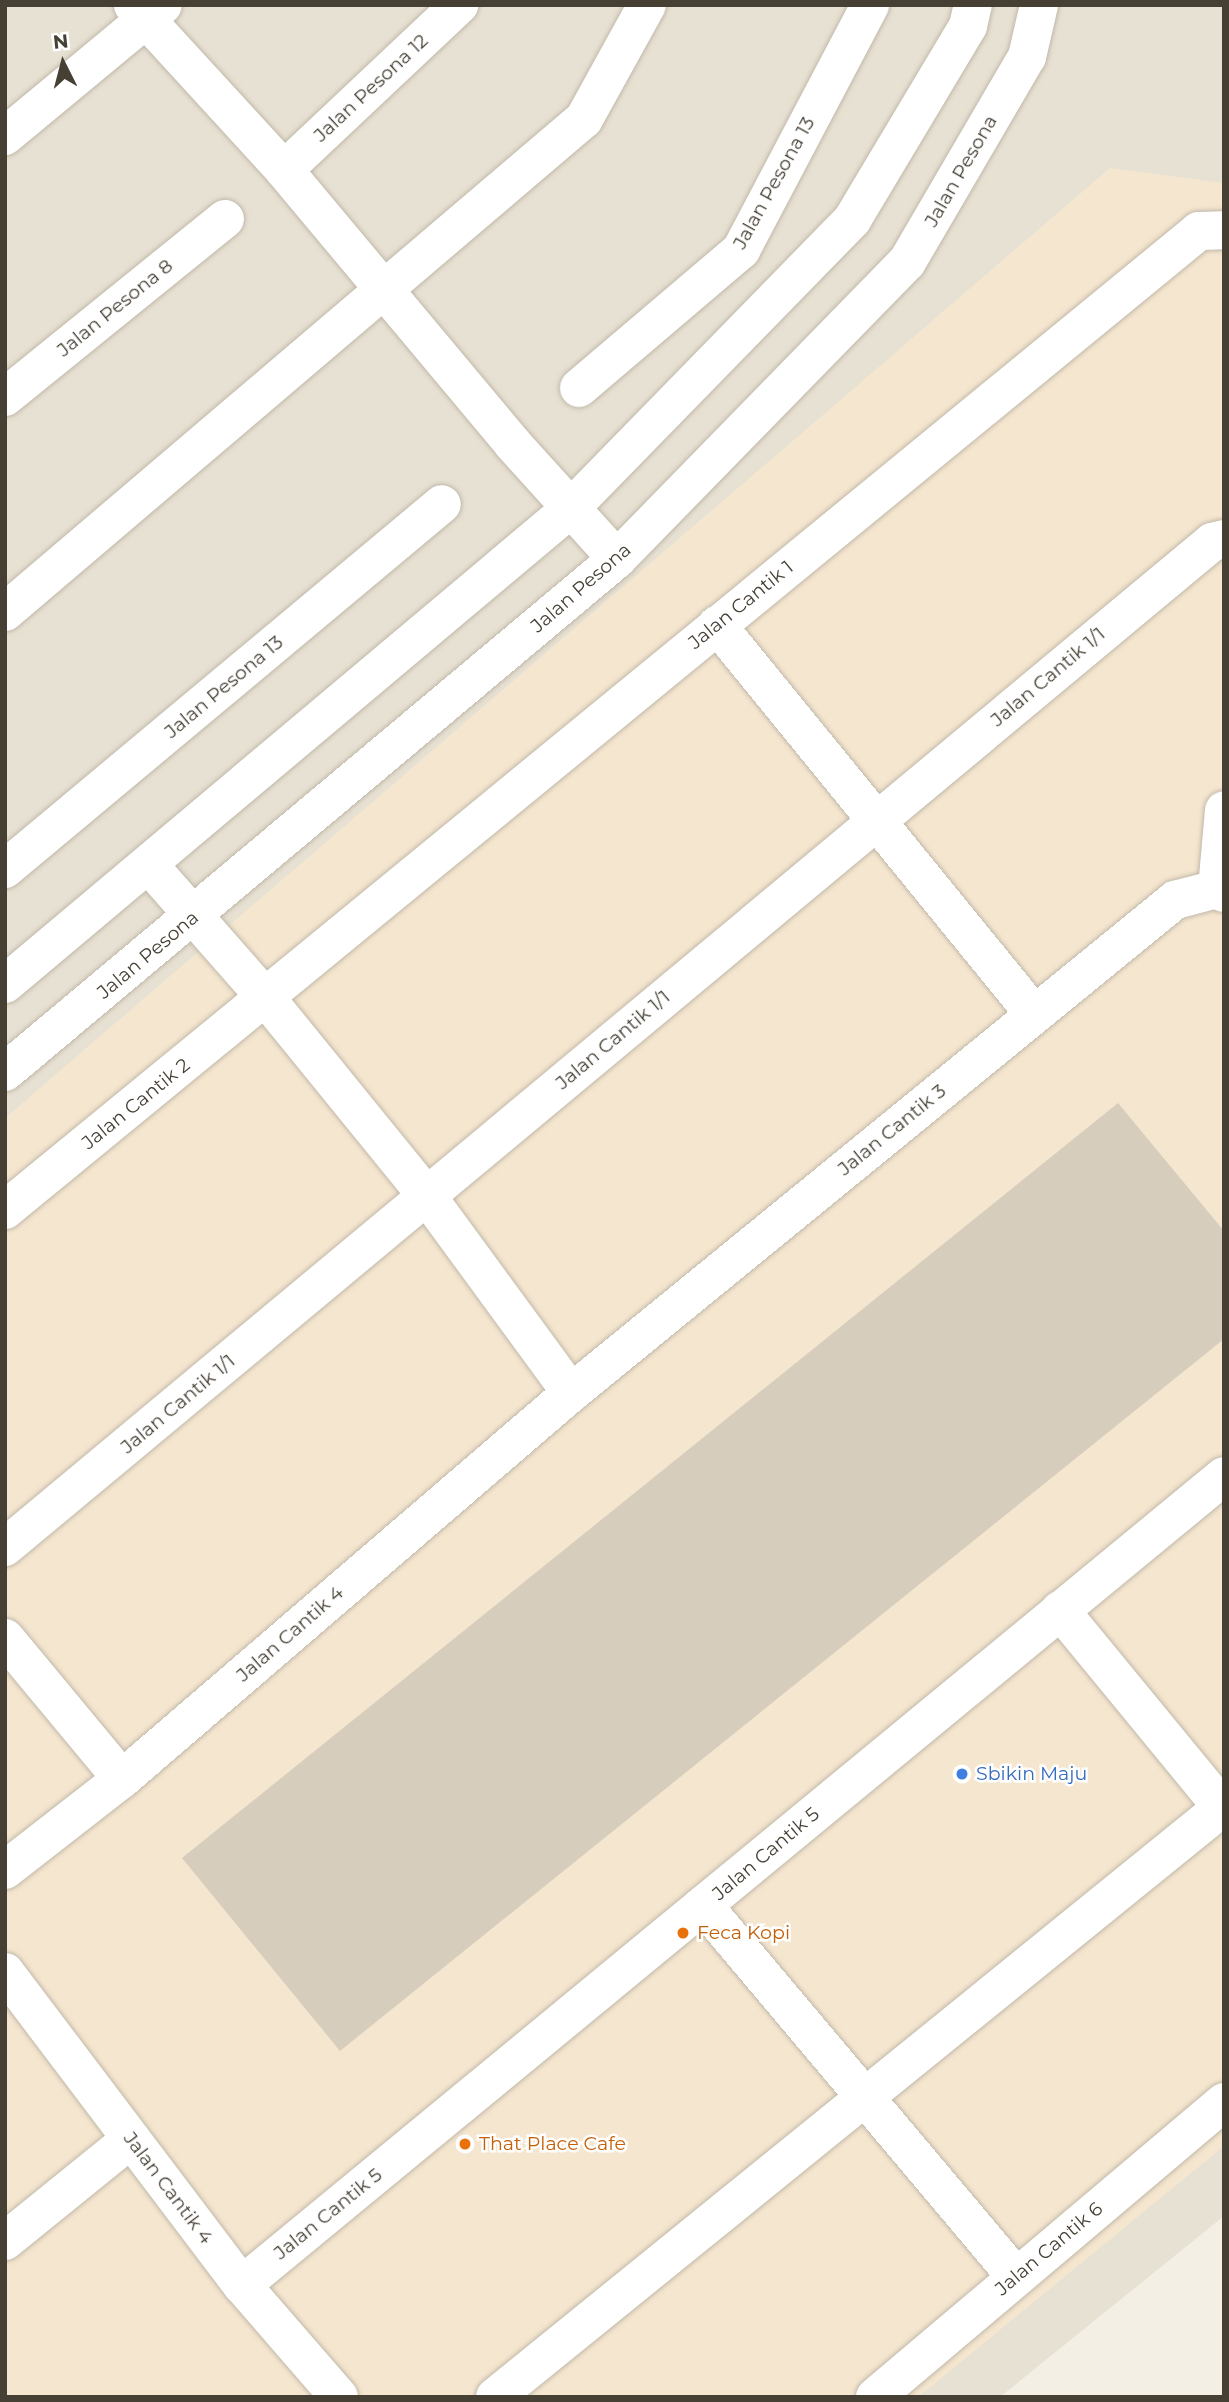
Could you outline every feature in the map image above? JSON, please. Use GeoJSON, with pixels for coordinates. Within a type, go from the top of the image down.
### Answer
{"type":"FeatureCollection","features":[{"type":"Feature","properties":{"kind":"street","name":"Jalan Pesona 12"},"geometry":{"type":"LineString","coordinates":[[284,170],[459,5]]}},
{"type":"Feature","properties":{"kind":"street"},"geometry":{"type":"LineString","coordinates":[[5,612],[584,119],[647,5]]}},
{"type":"Feature","properties":{"kind":"street","name":"Jalan Pesona 13"},"geometry":{"type":"LineString","coordinates":[[579,388],[740,250],[870,5]]}},
{"type":"Feature","properties":{"kind":"street"},"geometry":{"type":"LineString","coordinates":[[5,984],[570,509],[852,220],[968,26],[973,5]]}},
{"type":"Feature","properties":{"kind":"street","name":"Jalan Pesona"},"geometry":{"type":"LineString","coordinates":[[5,1072],[193,918],[617,559],[908,262],[1027,57],[1039,5]]}},
{"type":"Feature","properties":{"kind":"street"},"geometry":{"type":"LineString","coordinates":[[5,136],[147,10],[570,509],[617,559]]}},
{"type":"Feature","properties":{"kind":"street","name":"Jalan Pesona 8"},"geometry":{"type":"LineString","coordinates":[[5,397],[225,219]]}},
{"type":"Feature","properties":{"kind":"street","name":"Jalan Cantik 1"},"geometry":{"type":"LineString","coordinates":[[267,998],[1199,231],[1224,230]]}},
{"type":"Feature","properties":{"kind":"street","name":"Jalan Pesona 13"},"geometry":{"type":"LineString","coordinates":[[5,869],[442,504]]}},
{"type":"Feature","properties":{"kind":"street","name":"Jalan Cantik 1/1"},"geometry":{"type":"LineString","coordinates":[[5,1547],[1212,542],[1224,539]]}},
{"type":"Feature","properties":{"kind":"street"},"geometry":{"type":"LineString","coordinates":[[717,625],[1034,1014]]}},
{"type":"Feature","properties":{"kind":"street"},"geometry":{"type":"LineString","coordinates":[[1220,891],[1224,810]]}},
{"type":"Feature","properties":{"kind":"street"},"geometry":{"type":"LineString","coordinates":[[149,865],[193,918],[267,998],[427,1196],[571,1394]]}},
{"type":"Feature","properties":{"kind":"street","name":"Jalan Cantik 3"},"geometry":{"type":"LineString","coordinates":[[571,1394],[1175,900],[1220,891]]}},
{"type":"Feature","properties":{"kind":"street","name":"Jalan Cantik 2"},"geometry":{"type":"LineString","coordinates":[[5,1210],[267,998]]}},
{"type":"Feature","properties":{"kind":"street","name":"Jalan Cantik 4"},"geometry":{"type":"LineString","coordinates":[[5,1870],[122,1779],[571,1394]]}},
{"type":"Feature","properties":{"kind":"street","name":"Jalan Cantik 5"},"geometry":{"type":"LineString","coordinates":[[242,2285],[1224,1475]]}},
{"type":"Feature","properties":{"kind":"street"},"geometry":{"type":"LineString","coordinates":[[495,2397],[1223,1808],[1060,1610]]}},
{"type":"Feature","properties":{"kind":"street"},"geometry":{"type":"LineString","coordinates":[[5,1638],[122,1779]]}},
{"type":"Feature","properties":{"kind":"street"},"geometry":{"type":"LineString","coordinates":[[703,1905],[1016,2277]]}},
{"type":"Feature","properties":{"kind":"street","name":"Jalan Cantik 4"},"geometry":{"type":"LineString","coordinates":[[5,1972],[242,2285],[340,2397]]}},
{"type":"Feature","properties":{"kind":"street","name":"Jalan Cantik 6"},"geometry":{"type":"LineString","coordinates":[[875,2397],[1224,2102]]}},
{"type":"Feature","properties":{"kind":"street"},"geometry":{"type":"LineString","coordinates":[[5,2241],[131,2139]]}},
{"type":"Feature","properties":{"kind":"shaded area"},"geometry":{"type":"Polygon","coordinates":[[[5,5],[1224,5],[1224,2216],[1000,2397],[5,2397],[5,5]]]}},
{"type":"Feature","properties":{"kind":"shaded area"},"geometry":{"type":"Polygon","coordinates":[[[1110,168],[1224,183],[1224,2146],[918,2397],[5,2397],[5,1118],[1110,168]]]}},
{"type":"Feature","properties":{"kind":"building"},"geometry":{"type":"Polygon","coordinates":[[[1118,1103],[1224,1231],[1224,1339],[340,2051],[182,1858],[1118,1103]]]}},
{"type":"Feature","properties":{"kind":"place","name":"Sbikin Maju"},"geometry":{"type":"Point","coordinates":[962,1774]}},
{"type":"Feature","properties":{"kind":"place","name":"Feca Kopi"},"geometry":{"type":"Point","coordinates":[683,1933]}},
{"type":"Feature","properties":{"kind":"place","name":"That Place Cafe"},"geometry":{"type":"Point","coordinates":[465,2144]}}]}
